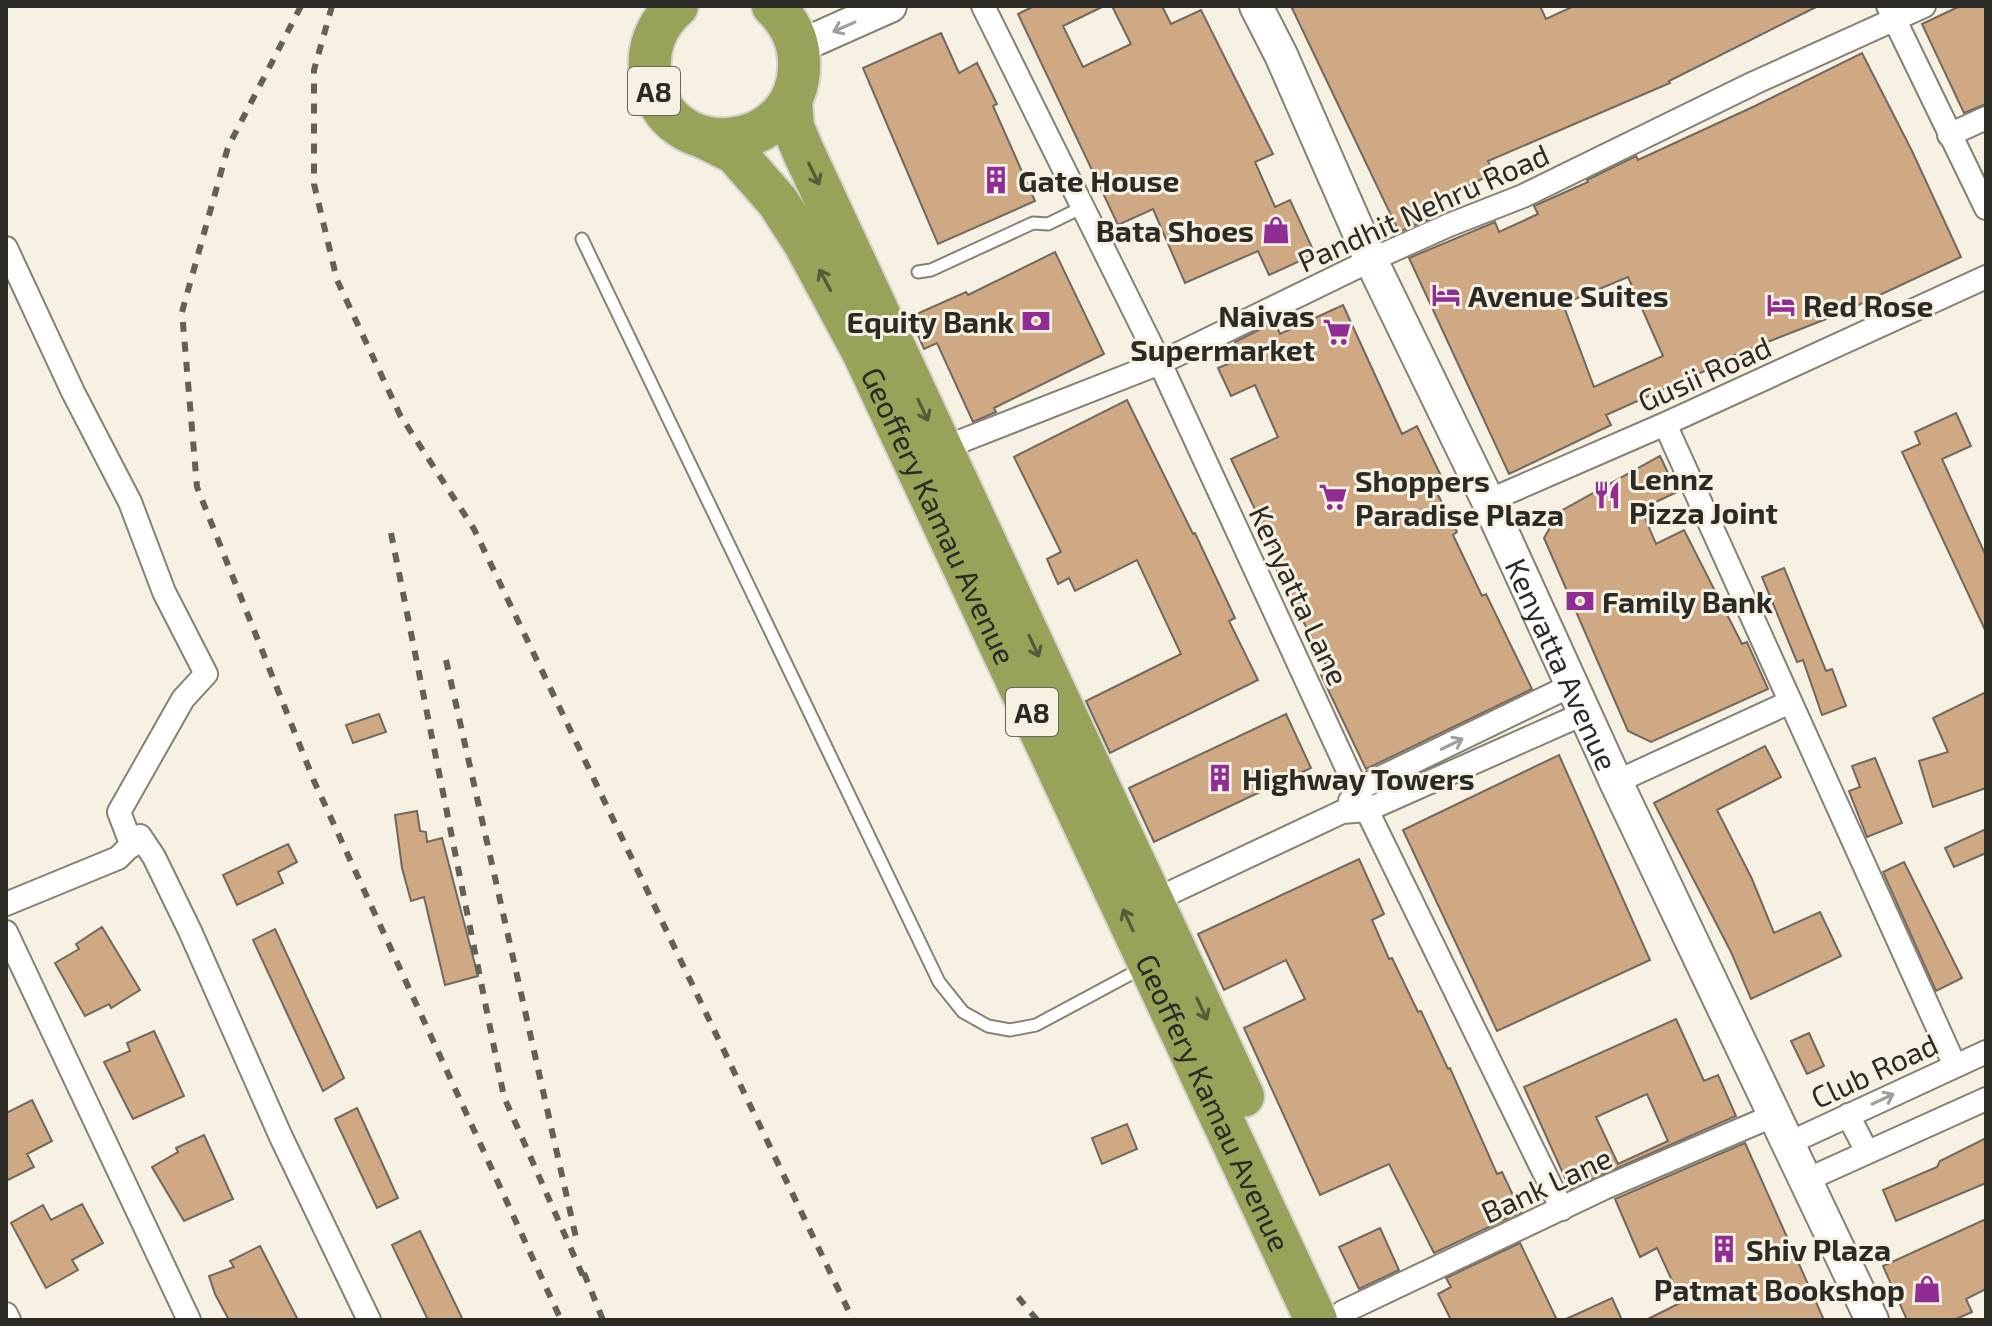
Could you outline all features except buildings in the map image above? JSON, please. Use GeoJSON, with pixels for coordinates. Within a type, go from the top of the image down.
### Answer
{"type":"FeatureCollection","features":[{"type":"Feature","properties":{"kind":"highway","name":"A8"},"geometry":{"type":"LineString","coordinates":[[677,6],[652,23],[648,63],[652,87],[663,109],[681,126],[703,137],[728,141],[753,135],[775,121],[791,101],[799,74],[789,18]]}},
{"type":"Feature","properties":{"kind":"highway","name":"Geoffery Kamau Avenue"},"geometry":{"type":"LineString","coordinates":[[791,101],[793,127],[803,151],[1153,901],[1336,1317]]}},
{"type":"Feature","properties":{"kind":"highway","name":"Geoffery Kamau Avenue"},"geometry":{"type":"LineString","coordinates":[[703,137],[735,153],[778,202],[805,244],[863,352],[1148,965],[1336,1317]]}},
{"type":"Feature","properties":{"kind":"street"},"geometry":{"type":"LineString","coordinates":[[789,18],[890,6]]}},
{"type":"Feature","properties":{"kind":"street","name":"Kenyatta Lane"},"geometry":{"type":"LineString","coordinates":[[983,6],[1160,363],[1362,800],[1562,1209]]}},
{"type":"Feature","properties":{"kind":"street","name":"Kenyatta Avenue"},"geometry":{"type":"LineString","coordinates":[[1256,6],[1281,55],[1371,260],[1488,501],[1616,782],[1872,1320]]}},
{"type":"Feature","properties":{"kind":"street","name":"Pandhit Nehru Road"},"geometry":{"type":"LineString","coordinates":[[941,449],[1160,363],[1371,260],[1523,196],[1891,13],[1924,6]]}},
{"type":"Feature","properties":{"kind":"street"},"geometry":{"type":"LineString","coordinates":[[1891,13],[1986,208]]}},
{"type":"Feature","properties":{"kind":"street"},"geometry":{"type":"LineString","coordinates":[[1949,135],[1986,118]]}},
{"type":"Feature","properties":{"kind":"street"},"geometry":{"type":"LineString","coordinates":[[6,248],[73,392],[130,502],[164,592],[206,674],[183,699],[119,812],[132,846]]}},
{"type":"Feature","properties":{"kind":"street","name":"Gusii Road"},"geometry":{"type":"LineString","coordinates":[[1488,501],[1986,277]]}},
{"type":"Feature","properties":{"kind":"street"},"geometry":{"type":"LineString","coordinates":[[1665,424],[1955,1066]]}},
{"type":"Feature","properties":{"kind":"street"},"geometry":{"type":"LineString","coordinates":[[1362,800],[1578,699]]}},
{"type":"Feature","properties":{"kind":"street"},"geometry":{"type":"LineString","coordinates":[[1153,901],[1578,699]]}},
{"type":"Feature","properties":{"kind":"street"},"geometry":{"type":"LineString","coordinates":[[1616,782],[1790,702]]}},
{"type":"Feature","properties":{"kind":"street"},"geometry":{"type":"LineString","coordinates":[[6,904],[118,858],[140,836],[154,857],[190,931],[281,1137],[369,1320]]}},
{"type":"Feature","properties":{"kind":"street"},"geometry":{"type":"LineString","coordinates":[[6,932],[189,1320]]}},
{"type":"Feature","properties":{"kind":"street","name":"Club Road"},"geometry":{"type":"LineString","coordinates":[[1781,1129],[1848,1115],[1986,1052]]}},
{"type":"Feature","properties":{"kind":"street"},"geometry":{"type":"LineString","coordinates":[[1804,1181],[1986,1099]]}},
{"type":"Feature","properties":{"kind":"street"},"geometry":{"type":"LineString","coordinates":[[1848,1115],[1867,1152]]}},
{"type":"Feature","properties":{"kind":"street","name":"Bank Lane"},"geometry":{"type":"LineString","coordinates":[[1336,1317],[1562,1209],[1781,1129]]}},
{"type":"Feature","properties":{"kind":"street"},"geometry":{"type":"LineString","coordinates":[[6,1314],[9,1320]]}},
{"type":"Feature","properties":{"kind":"lane"},"geometry":{"type":"LineString","coordinates":[[918,272],[931,270],[1033,223],[1048,224],[1083,207]]}},
{"type":"Feature","properties":{"kind":"lane"},"geometry":{"type":"LineString","coordinates":[[582,239],[939,982],[963,1012],[988,1026],[1010,1030],[1036,1025],[1148,965]]}},
{"type":"Feature","properties":{"kind":"railway"},"geometry":{"type":"LineString","coordinates":[[301,6],[228,147],[182,312],[197,487],[314,781],[561,1320]]}},
{"type":"Feature","properties":{"kind":"railway"},"geometry":{"type":"LineString","coordinates":[[332,6],[314,70],[314,184],[337,280],[400,415],[474,529],[853,1320]]}},
{"type":"Feature","properties":{"kind":"railway"},"geometry":{"type":"LineString","coordinates":[[391,533],[504,1097],[586,1283]]}},
{"type":"Feature","properties":{"kind":"railway"},"geometry":{"type":"LineString","coordinates":[[446,660],[577,1242]]}},
{"type":"Feature","properties":{"kind":"railway"},"geometry":{"type":"LineString","coordinates":[[584,1273],[603,1320]]}},
{"type":"Feature","properties":{"kind":"railway"},"geometry":{"type":"LineString","coordinates":[[1018,1297],[1037,1320]]}},
{"type":"Feature","properties":{"kind":"place","name":"Gate House"},"geometry":{"type":"Point","coordinates":[996,180]}},
{"type":"Feature","properties":{"kind":"place","name":"Bata Shoes"},"geometry":{"type":"Point","coordinates":[1276,230]}},
{"type":"Feature","properties":{"kind":"place","name":"Avenue Suites"},"geometry":{"type":"Point","coordinates":[1446,295]}},
{"type":"Feature","properties":{"kind":"place","name":"Red Rose"},"geometry":{"type":"Point","coordinates":[1781,305]}},
{"type":"Feature","properties":{"kind":"place","name":"Equity Bank"},"geometry":{"type":"Point","coordinates":[1036,321]}},
{"type":"Feature","properties":{"kind":"place","name":"Naivas Supermarket"},"geometry":{"type":"Point","coordinates":[1337,332]}},
{"type":"Feature","properties":{"kind":"place","name":"Lennz Pizza Joint"},"geometry":{"type":"Point","coordinates":[1607,495]}},
{"type":"Feature","properties":{"kind":"place","name":"Shoppers Paradise Plaza"},"geometry":{"type":"Point","coordinates":[1333,497]}},
{"type":"Feature","properties":{"kind":"place","name":"Family Bank"},"geometry":{"type":"Point","coordinates":[1580,601]}},
{"type":"Feature","properties":{"kind":"place","name":"Highway Towers"},"geometry":{"type":"Point","coordinates":[1220,778]}},
{"type":"Feature","properties":{"kind":"place","name":"Shiv Plaza"},"geometry":{"type":"Point","coordinates":[1724,1249]}},
{"type":"Feature","properties":{"kind":"place","name":"Patmat Bookshop"},"geometry":{"type":"Point","coordinates":[1927,1289]}}]}
